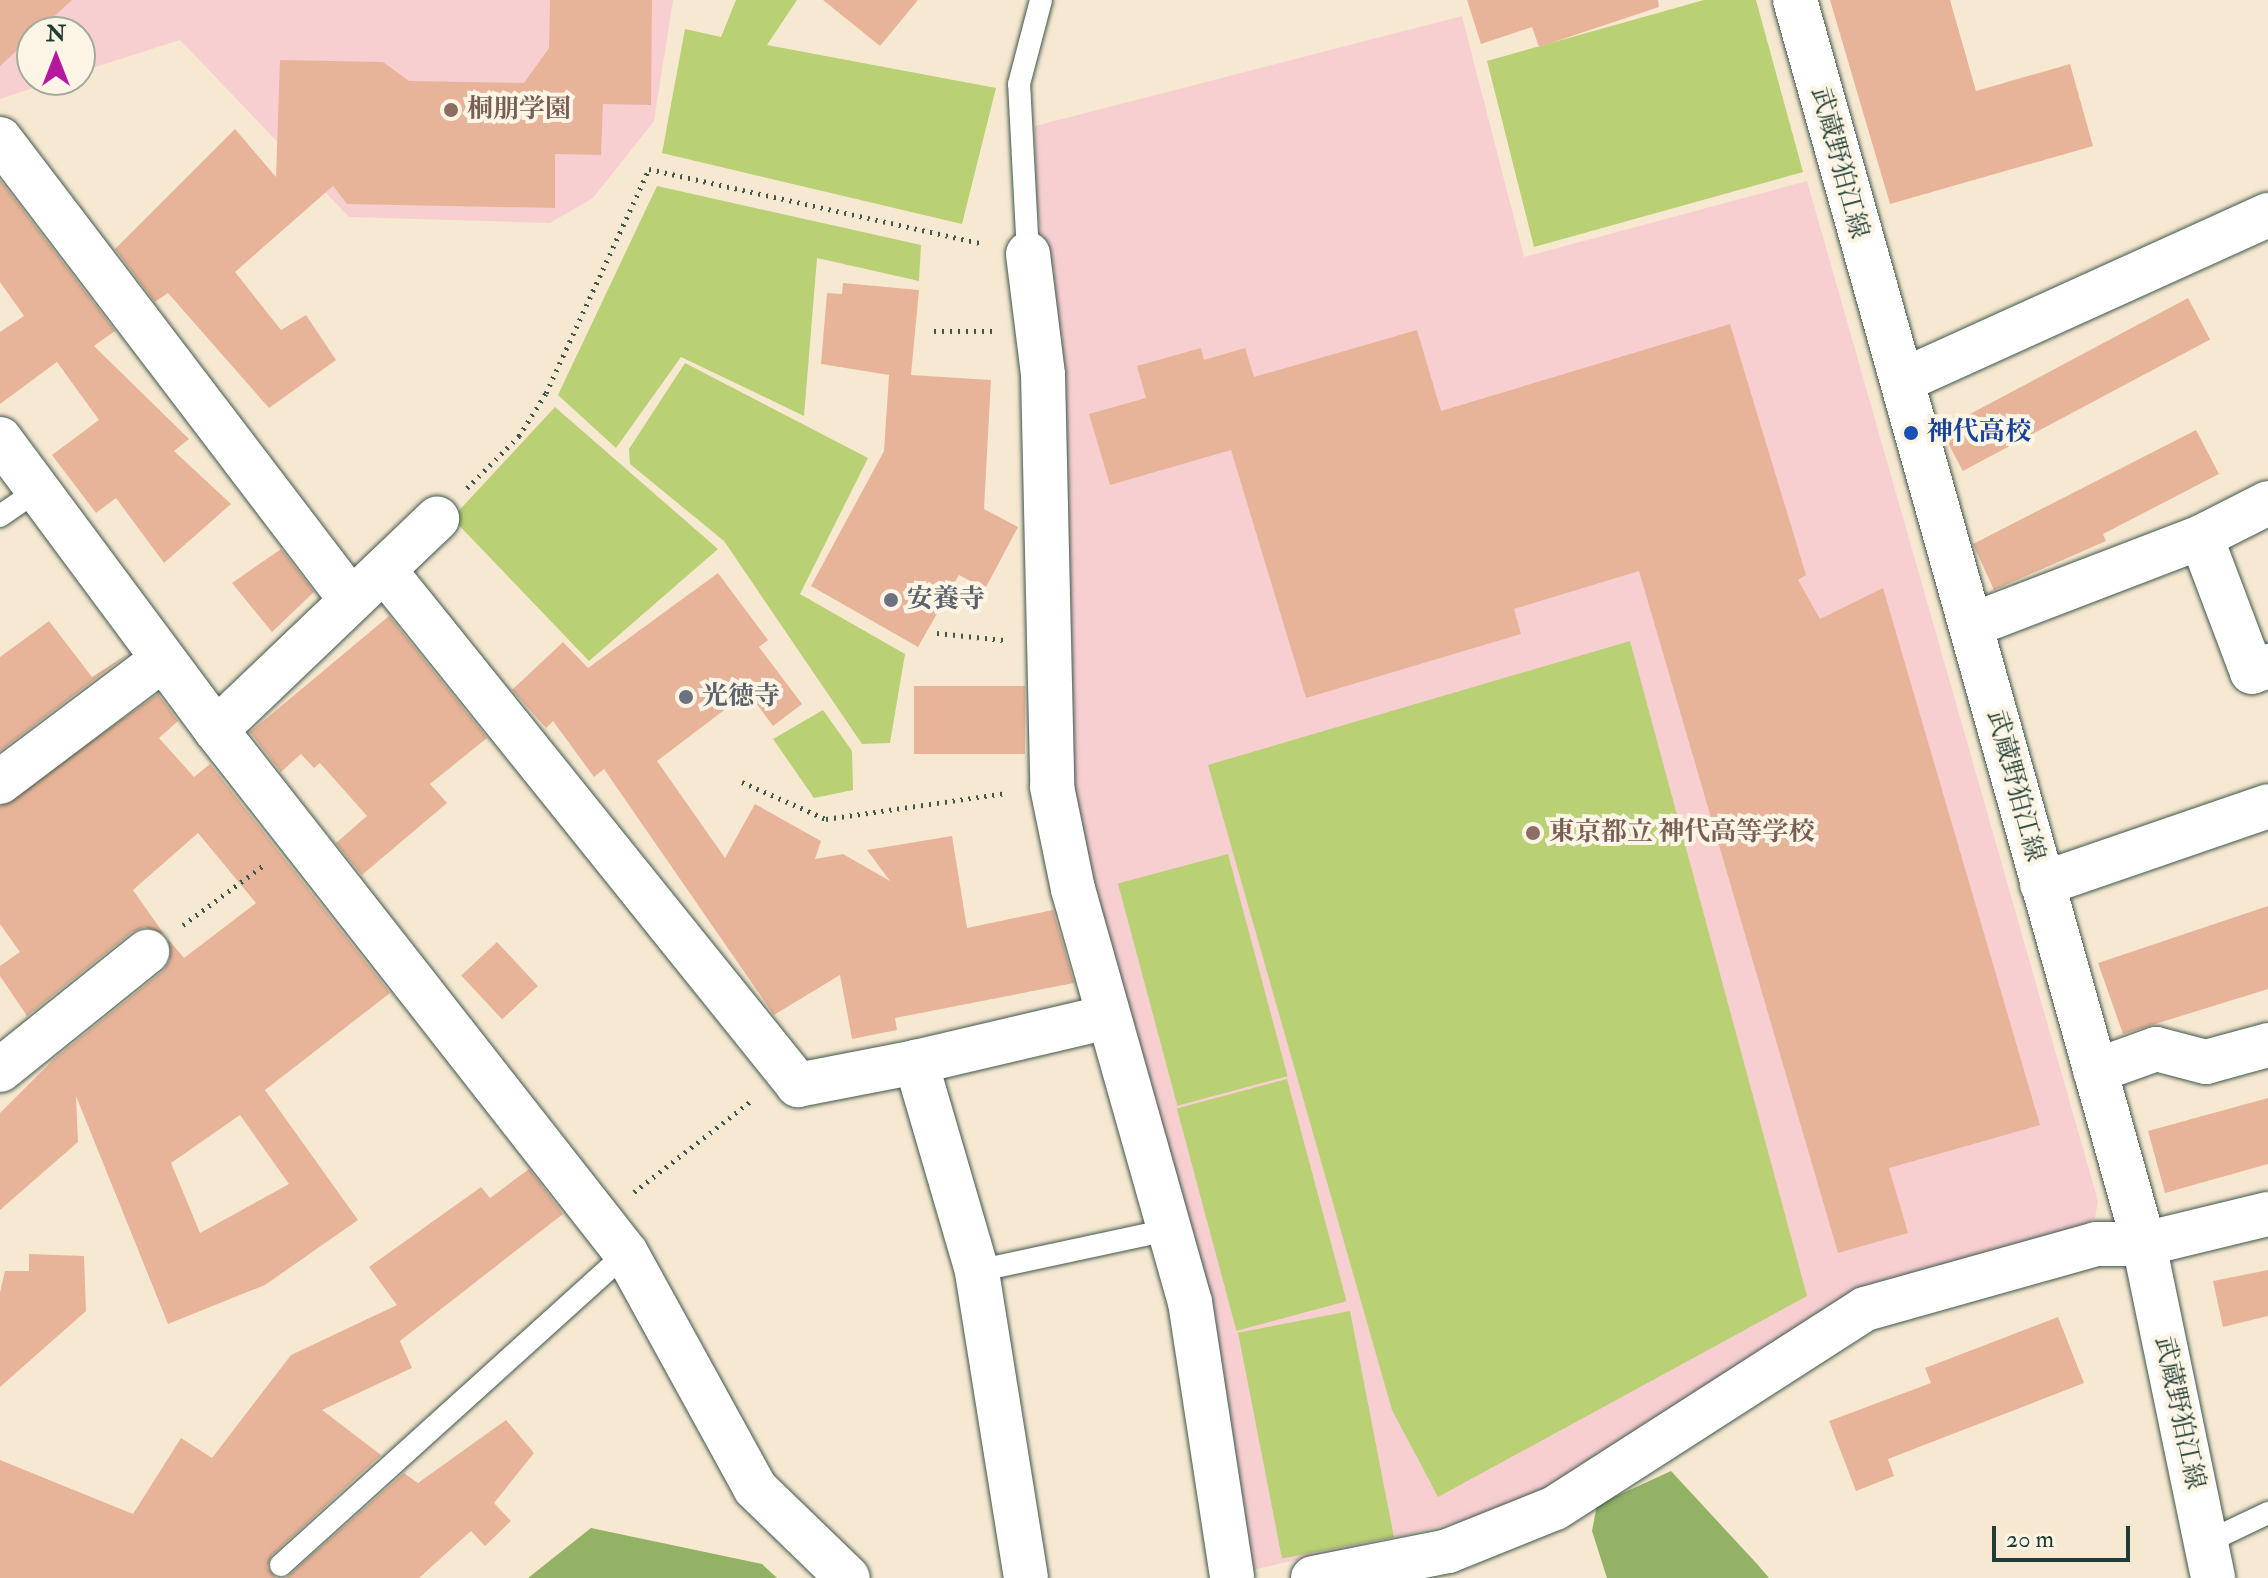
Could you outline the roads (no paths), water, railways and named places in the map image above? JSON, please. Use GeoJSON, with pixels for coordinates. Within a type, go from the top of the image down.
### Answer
{"type":"FeatureCollection","features":[{"type":"Feature","properties":{"kind":"street","name":"武蔵野狛江線"},"geometry":{"type":"LineString","coordinates":[[1795,0],[2144,1244],[2209,1560]]}},
{"type":"Feature","properties":{"kind":"street"},"geometry":{"type":"LineString","coordinates":[[0,139],[351,600]]}},
{"type":"Feature","properties":{"kind":"street"},"geometry":{"type":"LineString","coordinates":[[1904,380],[2268,215]]}},
{"type":"Feature","properties":{"kind":"street"},"geometry":{"type":"LineString","coordinates":[[1028,254],[1038,331],[1052,787],[1108,1017],[1190,1302],[1232,1578]]}},
{"type":"Feature","properties":{"kind":"street"},"geometry":{"type":"LineString","coordinates":[[0,439],[216,730],[626,1253],[755,1488],[848,1578]]}},
{"type":"Feature","properties":{"kind":"street"},"geometry":{"type":"LineString","coordinates":[[1972,625],[2201,537],[2268,503]]}},
{"type":"Feature","properties":{"kind":"street"},"geometry":{"type":"LineString","coordinates":[[216,730],[437,519]]}},
{"type":"Feature","properties":{"kind":"street"},"geometry":{"type":"LineString","coordinates":[[2201,537],[2252,672],[2268,666]]}},
{"type":"Feature","properties":{"kind":"street"},"geometry":{"type":"LineString","coordinates":[[384,570],[798,1085],[916,1062],[1108,1017]]}},
{"type":"Feature","properties":{"kind":"street"},"geometry":{"type":"LineString","coordinates":[[0,782],[163,659]]}},
{"type":"Feature","properties":{"kind":"street"},"geometry":{"type":"LineString","coordinates":[[2042,884],[2268,806]]}},
{"type":"Feature","properties":{"kind":"street"},"geometry":{"type":"LineString","coordinates":[[6,1051],[147,952]]}},
{"type":"Feature","properties":{"kind":"street"},"geometry":{"type":"LineString","coordinates":[[2095,1071],[2156,1049],[2206,1062],[2268,1045]]}},
{"type":"Feature","properties":{"kind":"street"},"geometry":{"type":"LineString","coordinates":[[916,1062],[977,1271],[1026,1578]]}},
{"type":"Feature","properties":{"kind":"street"},"geometry":{"type":"LineString","coordinates":[[1313,1578],[1448,1551],[1555,1508],[1865,1309],[2096,1244],[2144,1244],[2268,1214]]}},
{"type":"Feature","properties":{"kind":"lane"},"geometry":{"type":"LineString","coordinates":[[1028,254],[1019,84],[1041,0]]}},
{"type":"Feature","properties":{"kind":"lane"},"geometry":{"type":"LineString","coordinates":[[0,516],[38,490]]}},
{"type":"Feature","properties":{"kind":"lane"},"geometry":{"type":"LineString","coordinates":[[977,1271],[1169,1230]]}},
{"type":"Feature","properties":{"kind":"lane"},"geometry":{"type":"LineString","coordinates":[[281,1565],[626,1253]]}},
{"type":"Feature","properties":{"kind":"lane"},"geometry":{"type":"LineString","coordinates":[[2209,1560],[2268,1513]]}},
{"type":"Feature","properties":{"kind":"place","name":"桐朋学園"},"geometry":{"type":"Point","coordinates":[451,110]}},
{"type":"Feature","properties":{"kind":"place","name":"神代高校"},"geometry":{"type":"Point","coordinates":[1911,433]}},
{"type":"Feature","properties":{"kind":"place","name":"安養寺"},"geometry":{"type":"Point","coordinates":[891,600]}},
{"type":"Feature","properties":{"kind":"place","name":"光徳寺"},"geometry":{"type":"Point","coordinates":[686,697]}},
{"type":"Feature","properties":{"kind":"place","name":"東京都立 神代高等学校"},"geometry":{"type":"Point","coordinates":[1533,833]}}]}
